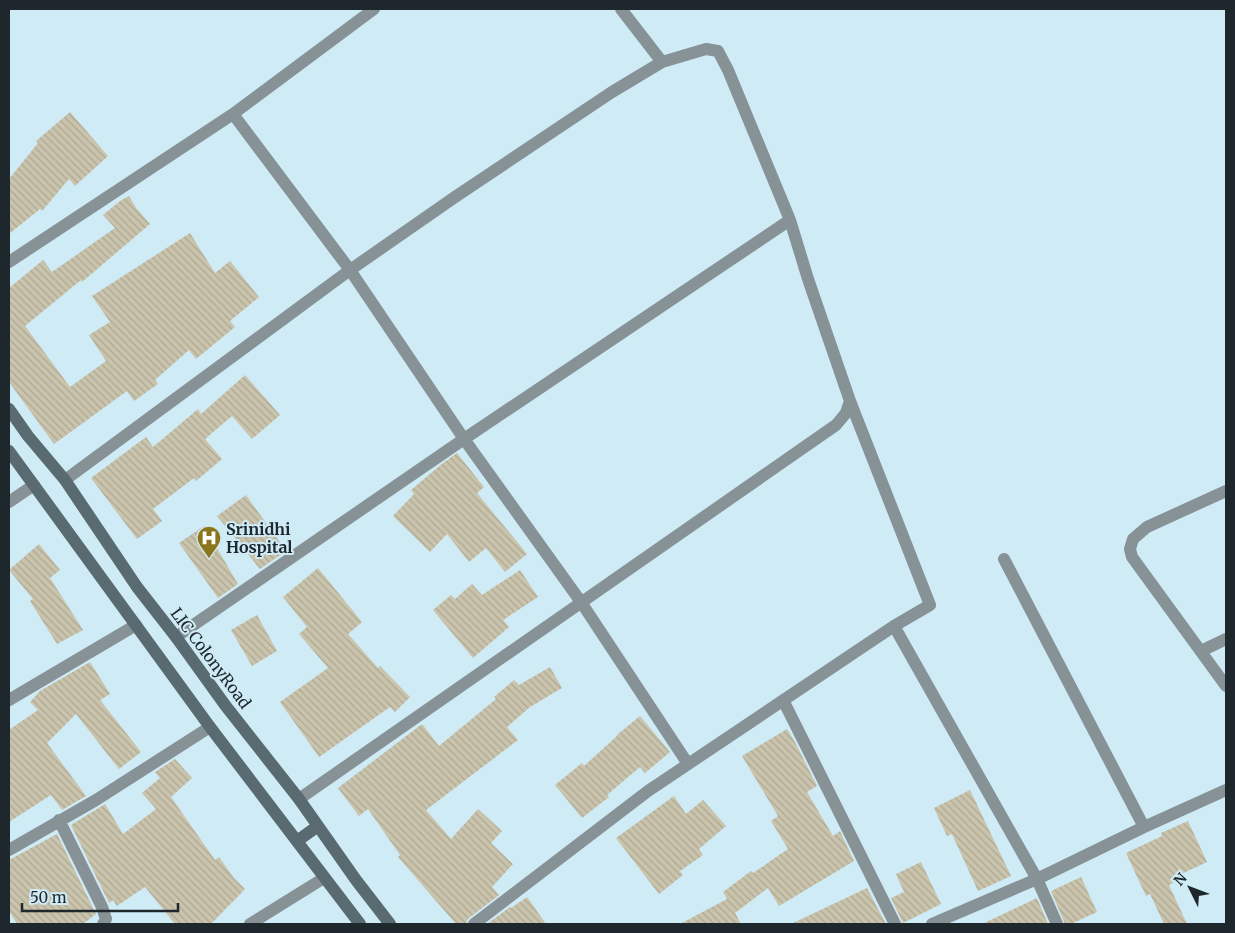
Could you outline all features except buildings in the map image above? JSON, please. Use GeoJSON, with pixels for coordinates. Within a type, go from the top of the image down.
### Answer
{"type":"FeatureCollection","features":[{"type":"Feature","properties":{"kind":"main road","name":"LIC ColonyRoad"},"geometry":{"type":"LineString","coordinates":[[9,408],[28,436],[65,480],[137,587],[225,705],[300,799],[356,880],[390,924]]}},
{"type":"Feature","properties":{"kind":"main road"},"geometry":{"type":"LineString","coordinates":[[9,451],[210,727],[360,924]]}},
{"type":"Feature","properties":{"kind":"main road"},"geometry":{"type":"LineString","coordinates":[[297,841],[318,826]]}},
{"type":"Feature","properties":{"kind":"street"},"geometry":{"type":"LineString","coordinates":[[9,262],[233,114],[374,9]]}},
{"type":"Feature","properties":{"kind":"street"},"geometry":{"type":"LineString","coordinates":[[621,9],[662,62]]}},
{"type":"Feature","properties":{"kind":"street"},"geometry":{"type":"LineString","coordinates":[[65,480],[350,270],[604,97],[662,62],[706,49],[718,51],[728,70],[790,220],[850,401],[930,606],[894,626],[648,791],[474,924]]}},
{"type":"Feature","properties":{"kind":"street"},"geometry":{"type":"LineString","coordinates":[[233,114],[350,270],[464,440],[581,602],[688,764]]}},
{"type":"Feature","properties":{"kind":"street"},"geometry":{"type":"LineString","coordinates":[[176,637],[790,220]]}},
{"type":"Feature","properties":{"kind":"street"},"geometry":{"type":"LineString","coordinates":[[300,799],[836,425],[846,413],[850,401]]}},
{"type":"Feature","properties":{"kind":"street"},"geometry":{"type":"LineString","coordinates":[[9,502],[34,485]]}},
{"type":"Feature","properties":{"kind":"street"},"geometry":{"type":"LineString","coordinates":[[1226,491],[1147,528],[1133,539],[1130,549],[1132,558],[1226,686]]}},
{"type":"Feature","properties":{"kind":"street"},"geometry":{"type":"LineString","coordinates":[[1004,559],[1144,827]]}},
{"type":"Feature","properties":{"kind":"street"},"geometry":{"type":"LineString","coordinates":[[9,700],[136,625]]}},
{"type":"Feature","properties":{"kind":"street"},"geometry":{"type":"LineString","coordinates":[[894,626],[1037,879],[1057,924]]}},
{"type":"Feature","properties":{"kind":"street"},"geometry":{"type":"LineString","coordinates":[[1201,651],[1226,639]]}},
{"type":"Feature","properties":{"kind":"street"},"geometry":{"type":"LineString","coordinates":[[783,700],[895,924]]}},
{"type":"Feature","properties":{"kind":"street"},"geometry":{"type":"LineString","coordinates":[[9,850],[96,800],[210,727]]}},
{"type":"Feature","properties":{"kind":"street"},"geometry":{"type":"LineString","coordinates":[[932,924],[1037,879],[1226,790]]}},
{"type":"Feature","properties":{"kind":"street"},"geometry":{"type":"LineString","coordinates":[[59,820],[102,907],[106,919],[102,924]]}},
{"type":"Feature","properties":{"kind":"street"},"geometry":{"type":"LineString","coordinates":[[250,924],[324,878]]}},
{"type":"Feature","properties":{"kind":"place","name":"Srinidhi Hospital"},"geometry":{"type":"Point","coordinates":[209,559]}}]}
